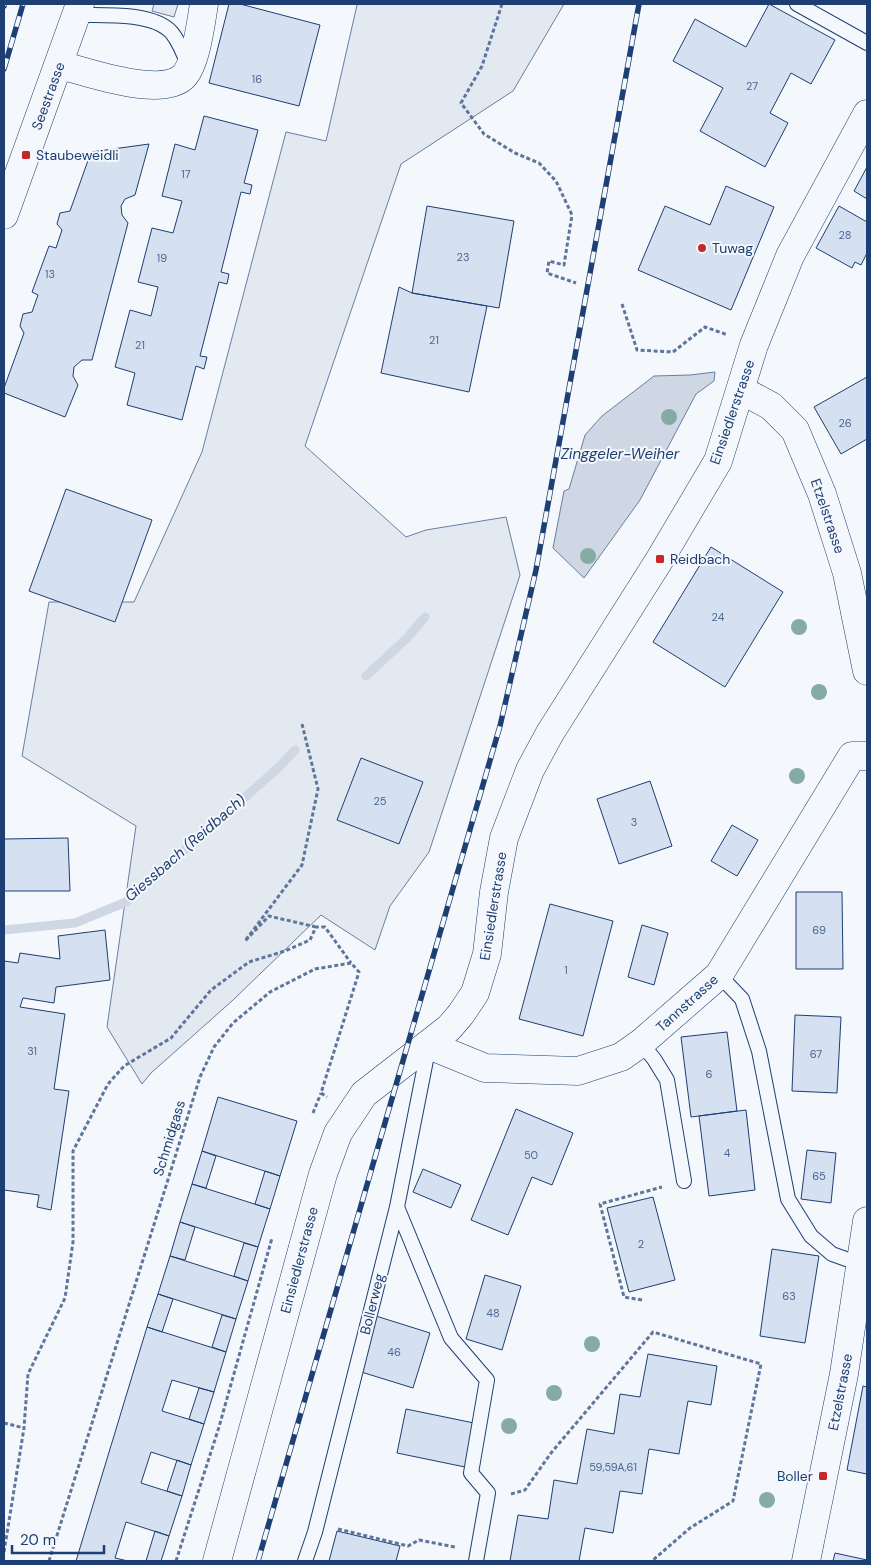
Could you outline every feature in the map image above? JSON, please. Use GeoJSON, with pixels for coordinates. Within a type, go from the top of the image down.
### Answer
{"type":"FeatureCollection","features":[{"type":"Feature","properties":{"kind":"main road"},"geometry":{"type":"LineString","coordinates":[[60,65],[152,86],[173,83],[183,77],[189,68],[204,4]]}},
{"type":"Feature","properties":{"kind":"main road","name":"Seestrasse"},"geometry":{"type":"LineString","coordinates":[[4,215],[79,9]]}},
{"type":"Feature","properties":{"kind":"main road","name":"Einsiedlerstrasse"},"geometry":{"type":"LineString","coordinates":[[217,1561],[323,1174],[338,1133],[349,1113],[364,1094],[429,1045],[461,1014],[475,993],[487,954],[494,892],[504,838],[530,770],[550,733],[660,559],[718,461],[754,345],[790,256],[867,114]]}},
{"type":"Feature","properties":{"kind":"main road","name":"Etzelstrasse"},"geometry":{"type":"LineString","coordinates":[[741,390],[772,406],[795,430],[822,494],[847,573],[867,671]]}},
{"type":"Feature","properties":{"kind":"main road","name":"Tannstrasse"},"geometry":{"type":"LineString","coordinates":[[429,1045],[485,1068],[578,1071],[620,1057],[641,1043],[719,975],[852,756],[867,756]]}},
{"type":"Feature","properties":{"kind":"main road","name":"Etzelstrasse"},"geometry":{"type":"LineString","coordinates":[[806,1561],[844,1374],[867,1221]]}},
{"type":"Feature","properties":{"kind":"lane"},"geometry":{"type":"LineString","coordinates":[[797,4],[867,43]]}},
{"type":"Feature","properties":{"kind":"lane"},"geometry":{"type":"LineString","coordinates":[[79,9],[149,20],[171,31],[185,55],[189,68]]}},
{"type":"Feature","properties":{"kind":"lane"},"geometry":{"type":"LineString","coordinates":[[719,975],[742,999],[759,1051],[788,1198],[811,1236],[832,1254],[860,1264]]}},
{"type":"Feature","properties":{"kind":"lane"},"geometry":{"type":"LineString","coordinates":[[641,1043],[654,1059],[666,1080],[684,1181]]}},
{"type":"Feature","properties":{"kind":"lane","name":"Bollerweg"},"geometry":{"type":"LineString","coordinates":[[305,1561],[315,1532],[397,1207],[429,1045]]}},
{"type":"Feature","properties":{"kind":"lane"},"geometry":{"type":"LineString","coordinates":[[397,1207],[451,1338],[487,1380],[471,1473],[488,1498],[476,1561]]}},
{"type":"Feature","properties":{"kind":"path"},"geometry":{"type":"LineString","coordinates":[[502,4],[482,66],[461,103],[484,134],[515,153],[539,163],[556,181],[572,215],[564,265],[549,260],[547,273],[576,283]]}},
{"type":"Feature","properties":{"kind":"path"},"geometry":{"type":"LineString","coordinates":[[622,304],[637,350],[673,352],[705,327],[754,345]]}},
{"type":"Feature","properties":{"kind":"path"},"geometry":{"type":"LineString","coordinates":[[302,724],[318,789],[302,865],[245,941],[269,916],[316,927],[325,927],[358,972],[321,1093],[349,1113]]}},
{"type":"Feature","properties":{"kind":"path"},"geometry":{"type":"LineString","coordinates":[[4,1552],[24,1428],[28,1374],[65,1298],[73,1242],[73,1151],[108,1084],[124,1066],[171,1038],[211,990],[249,962],[285,951],[310,940],[316,927]]}},
{"type":"Feature","properties":{"kind":"path","name":"Schmidgass"},"geometry":{"type":"LineString","coordinates":[[49,1561],[200,1077],[214,1046],[233,1022],[270,992],[315,969],[350,963]]}},
{"type":"Feature","properties":{"kind":"path"},"geometry":{"type":"LineString","coordinates":[[642,1300],[624,1297],[600,1204],[684,1181]]}},
{"type":"Feature","properties":{"kind":"path"},"geometry":{"type":"LineString","coordinates":[[176,1561],[218,1427],[273,1235]]}},
{"type":"Feature","properties":{"kind":"path"},"geometry":{"type":"LineString","coordinates":[[488,1498],[525,1490],[551,1453],[653,1332],[761,1364],[733,1501],[690,1528],[652,1561]]}},
{"type":"Feature","properties":{"kind":"path"},"geometry":{"type":"LineString","coordinates":[[4,1423],[24,1428]]}},
{"type":"Feature","properties":{"kind":"path"},"geometry":{"type":"LineString","coordinates":[[334,1528],[408,1546],[419,1540],[452,1547]]}},
{"type":"Feature","properties":{"kind":"shaded area"},"geometry":{"type":"Polygon","coordinates":[[[154,4],[178,4],[174,17],[152,11],[154,4]]]}},
{"type":"Feature","properties":{"kind":"shaded area"},"geometry":{"type":"Polygon","coordinates":[[[355,4],[564,4],[513,91],[401,164],[305,446],[406,537],[426,530],[506,517],[520,575],[429,852],[390,906],[375,950],[321,915],[232,1001],[151,1073],[142,1084],[107,1027],[136,826],[22,756],[49,602],[134,602],[202,452],[286,132],[326,141],[357,5],[355,4]]]}},
{"type":"Feature","properties":{"kind":"water","name":"Zinggeler-Weiher"},"geometry":{"type":"Polygon","coordinates":[[[715,372],[714,381],[696,394],[640,500],[584,578],[553,548],[564,491],[569,489],[585,435],[602,416],[654,376],[715,372]]]}},
{"type":"Feature","properties":{"kind":"building"},"geometry":{"type":"Polygon","coordinates":[[[229,4],[240,4],[320,25],[299,106],[209,83],[229,4]]]}},
{"type":"Feature","properties":{"kind":"building"},"geometry":{"type":"Polygon","coordinates":[[[769,4],[835,40],[811,84],[791,73],[770,113],[788,123],[765,167],[700,131],[723,88],[673,61],[695,19],[746,47],[769,4]]]}},
{"type":"Feature","properties":{"kind":"building"},"geometry":{"type":"Polygon","coordinates":[[[204,116],[258,130],[244,183],[252,185],[250,194],[241,192],[221,272],[229,274],[227,284],[219,282],[200,356],[207,357],[204,369],[196,366],[182,420],[127,405],[135,373],[115,367],[130,310],[151,316],[158,287],[138,282],[152,228],[173,233],[182,201],[162,196],[175,144],[195,150],[204,116]]]}},
{"type":"Feature","properties":{"kind":"building"},"geometry":{"type":"Polygon","coordinates":[[[149,144],[135,195],[125,199],[121,206],[122,215],[128,223],[92,360],[82,360],[74,367],[73,376],[78,385],[65,417],[4,393],[4,388],[24,333],[20,326],[23,314],[32,312],[38,295],[32,292],[49,246],[56,248],[62,230],[57,224],[60,213],[70,211],[91,152],[149,144]]]}},
{"type":"Feature","properties":{"kind":"building"},"geometry":{"type":"Polygon","coordinates":[[[867,167],[867,199],[854,191],[867,167]]]}},
{"type":"Feature","properties":{"kind":"building","name":"Tuwag"},"geometry":{"type":"Polygon","coordinates":[[[726,186],[774,207],[731,310],[638,270],[665,206],[710,225],[726,186]]]}},
{"type":"Feature","properties":{"kind":"building"},"geometry":{"type":"Polygon","coordinates":[[[427,206],[514,221],[499,308],[412,293],[427,206]]]}},
{"type":"Feature","properties":{"kind":"building"},"geometry":{"type":"Polygon","coordinates":[[[839,206],[867,222],[867,253],[861,265],[855,262],[852,268],[816,248],[839,206]]]}},
{"type":"Feature","properties":{"kind":"building"},"geometry":{"type":"Polygon","coordinates":[[[399,287],[412,293],[487,306],[469,392],[381,373],[399,287]]]}},
{"type":"Feature","properties":{"kind":"building"},"geometry":{"type":"Polygon","coordinates":[[[867,377],[867,439],[841,454],[814,407],[867,377]]]}},
{"type":"Feature","properties":{"kind":"building"},"geometry":{"type":"Polygon","coordinates":[[[66,489],[152,520],[115,622],[29,591],[66,489]]]}},
{"type":"Feature","properties":{"kind":"building"},"geometry":{"type":"Polygon","coordinates":[[[711,547],[783,592],[725,687],[653,642],[711,547]]]}},
{"type":"Feature","properties":{"kind":"building"},"geometry":{"type":"Polygon","coordinates":[[[361,758],[423,782],[399,844],[337,820],[361,758]]]}},
{"type":"Feature","properties":{"kind":"building"},"geometry":{"type":"Polygon","coordinates":[[[650,781],[672,846],[619,864],[597,799],[650,781]]]}},
{"type":"Feature","properties":{"kind":"building"},"geometry":{"type":"Polygon","coordinates":[[[732,825],[758,840],[737,876],[711,861],[732,825]]]}},
{"type":"Feature","properties":{"kind":"building"},"geometry":{"type":"Polygon","coordinates":[[[68,838],[70,891],[4,891],[4,839],[68,838]]]}},
{"type":"Feature","properties":{"kind":"building"},"geometry":{"type":"Polygon","coordinates":[[[796,892],[842,892],[843,969],[796,969],[796,892]]]}},
{"type":"Feature","properties":{"kind":"building"},"geometry":{"type":"Polygon","coordinates":[[[550,904],[613,921],[583,1036],[519,1019],[550,904]]]}},
{"type":"Feature","properties":{"kind":"building"},"geometry":{"type":"Polygon","coordinates":[[[642,925],[668,933],[654,985],[628,977],[642,925]]]}},
{"type":"Feature","properties":{"kind":"building"},"geometry":{"type":"Polygon","coordinates":[[[105,930],[110,980],[56,987],[54,1003],[23,998],[20,1007],[65,1014],[54,1089],[69,1091],[51,1210],[37,1207],[39,1195],[4,1190],[4,961],[18,963],[20,953],[60,959],[58,936],[105,930]]]}},
{"type":"Feature","properties":{"kind":"building"},"geometry":{"type":"Polygon","coordinates":[[[795,1015],[841,1017],[837,1093],[792,1091],[795,1015]]]}},
{"type":"Feature","properties":{"kind":"building"},"geometry":{"type":"Polygon","coordinates":[[[727,1032],[737,1111],[691,1117],[681,1037],[727,1032]]]}},
{"type":"Feature","properties":{"kind":"building"},"geometry":{"type":"Polygon","coordinates":[[[218,1097],[297,1121],[280,1176],[202,1151],[218,1097]]]}},
{"type":"Feature","properties":{"kind":"building"},"geometry":{"type":"Polygon","coordinates":[[[516,1109],[573,1133],[552,1185],[532,1177],[508,1235],[471,1220],[516,1109]]]}},
{"type":"Feature","properties":{"kind":"building"},"geometry":{"type":"Polygon","coordinates":[[[746,1110],[755,1190],[709,1196],[699,1116],[746,1110]]]}},
{"type":"Feature","properties":{"kind":"building"},"geometry":{"type":"Polygon","coordinates":[[[807,1150],[836,1153],[831,1203],[801,1199],[807,1150]]]}},
{"type":"Feature","properties":{"kind":"building"},"geometry":{"type":"Polygon","coordinates":[[[202,1151],[216,1156],[206,1188],[192,1184],[202,1151]]]}},
{"type":"Feature","properties":{"kind":"building"},"geometry":{"type":"Polygon","coordinates":[[[423,1169],[461,1185],[451,1208],[413,1192],[423,1169]]]}},
{"type":"Feature","properties":{"kind":"building"},"geometry":{"type":"Polygon","coordinates":[[[265,1171],[280,1176],[270,1209],[255,1204],[265,1171]]]}},
{"type":"Feature","properties":{"kind":"building"},"geometry":{"type":"Polygon","coordinates":[[[192,1184],[270,1209],[258,1247],[180,1222],[192,1184]]]}},
{"type":"Feature","properties":{"kind":"building"},"geometry":{"type":"Polygon","coordinates":[[[653,1197],[675,1280],[629,1292],[607,1208],[653,1197]]]}},
{"type":"Feature","properties":{"kind":"building"},"geometry":{"type":"Polygon","coordinates":[[[180,1222],[195,1227],[185,1260],[170,1256],[180,1222]]]}},
{"type":"Feature","properties":{"kind":"building"},"geometry":{"type":"Polygon","coordinates":[[[244,1243],[258,1247],[248,1281],[234,1276],[244,1243]]]}},
{"type":"Feature","properties":{"kind":"building"},"geometry":{"type":"Polygon","coordinates":[[[772,1249],[819,1256],[805,1343],[760,1336],[772,1249]]]}},
{"type":"Feature","properties":{"kind":"building"},"geometry":{"type":"Polygon","coordinates":[[[170,1256],[248,1281],[236,1319],[158,1294],[170,1256]]]}},
{"type":"Feature","properties":{"kind":"building"},"geometry":{"type":"Polygon","coordinates":[[[485,1275],[521,1286],[502,1350],[466,1339],[485,1275]]]}},
{"type":"Feature","properties":{"kind":"building"},"geometry":{"type":"Polygon","coordinates":[[[158,1294],[173,1299],[162,1332],[147,1327],[158,1294]]]}},
{"type":"Feature","properties":{"kind":"building"},"geometry":{"type":"Polygon","coordinates":[[[222,1315],[236,1319],[226,1352],[212,1347],[222,1315]]]}},
{"type":"Feature","properties":{"kind":"building"},"geometry":{"type":"Polygon","coordinates":[[[376,1316],[430,1333],[413,1388],[358,1371],[376,1316]]]}},
{"type":"Feature","properties":{"kind":"building"},"geometry":{"type":"Polygon","coordinates":[[[147,1327],[226,1352],[214,1392],[172,1380],[162,1411],[204,1424],[191,1465],[151,1452],[141,1483],[182,1496],[169,1536],[126,1522],[115,1558],[128,1561],[76,1561],[147,1327]]]}},
{"type":"Feature","properties":{"kind":"building"},"geometry":{"type":"Polygon","coordinates":[[[648,1354],[717,1366],[711,1405],[688,1401],[679,1454],[649,1449],[642,1494],[620,1491],[613,1533],[585,1528],[579,1561],[510,1561],[518,1515],[548,1519],[554,1480],[577,1484],[587,1429],[614,1434],[620,1394],[640,1397],[648,1354]]]}},
{"type":"Feature","properties":{"kind":"building"},"geometry":{"type":"Polygon","coordinates":[[[863,1386],[867,1387],[867,1474],[847,1470],[863,1386]]]}},
{"type":"Feature","properties":{"kind":"building"},"geometry":{"type":"Polygon","coordinates":[[[199,1388],[214,1392],[204,1424],[189,1419],[199,1388]]]}},
{"type":"Feature","properties":{"kind":"building"},"geometry":{"type":"Polygon","coordinates":[[[406,1409],[474,1423],[465,1467],[397,1453],[406,1409]]]}},
{"type":"Feature","properties":{"kind":"building"},"geometry":{"type":"Polygon","coordinates":[[[177,1460],[191,1465],[182,1496],[167,1491],[177,1460]]]}},
{"type":"Feature","properties":{"kind":"building"},"geometry":{"type":"Polygon","coordinates":[[[155,1531],[169,1536],[161,1561],[146,1561],[155,1531]]]}},
{"type":"Feature","properties":{"kind":"building"},"geometry":{"type":"Polygon","coordinates":[[[337,1531],[400,1546],[396,1561],[329,1561],[337,1531]]]}},
{"type":"Feature","properties":{"kind":"building"},"geometry":{"type":"Polygon","coordinates":[[[835,1553],[867,1560],[867,1561],[833,1561],[835,1553]]]}},
{"type":"Feature","properties":{"kind":"waterway","name":"Giessbach (Reidbach)"},"geometry":{"type":"LineString","coordinates":[[366,676],[407,638],[425,617]]}},
{"type":"Feature","properties":{"kind":"waterway","name":"Giessbach (Reidbach)"},"geometry":{"type":"LineString","coordinates":[[4,930],[75,923],[126,902],[278,768],[295,750]]}},
{"type":"Feature","properties":{"kind":"railway"},"geometry":{"type":"LineString","coordinates":[[4,69],[23,4]]}},
{"type":"Feature","properties":{"kind":"railway"},"geometry":{"type":"LineString","coordinates":[[258,1561],[500,726],[536,570],[639,4]]}},
{"type":"Feature","properties":{"kind":"place","name":"Staubeweidli"},"geometry":{"type":"Point","coordinates":[26,155]}},
{"type":"Feature","properties":{"kind":"place","name":"Tuwag"},"geometry":{"type":"Point","coordinates":[702,248]}},
{"type":"Feature","properties":{"kind":"place","name":"Reidbach"},"geometry":{"type":"Point","coordinates":[660,559]}},
{"type":"Feature","properties":{"kind":"place","name":"Boller"},"geometry":{"type":"Point","coordinates":[823,1476]}}]}
